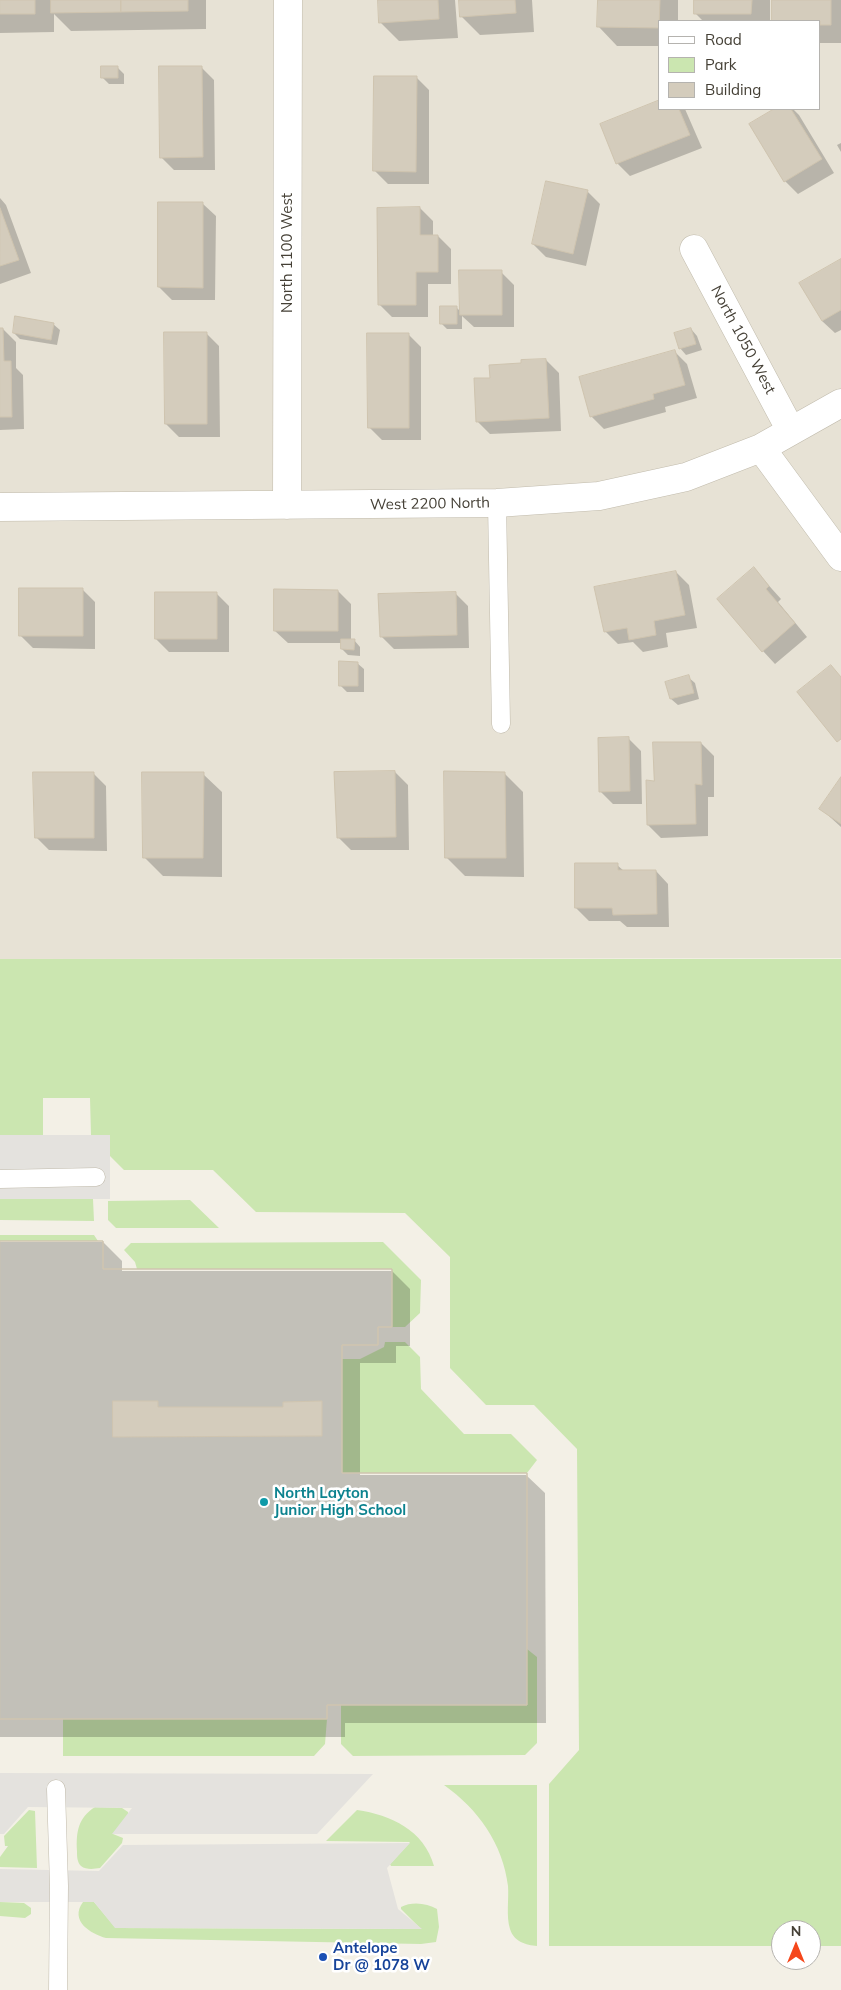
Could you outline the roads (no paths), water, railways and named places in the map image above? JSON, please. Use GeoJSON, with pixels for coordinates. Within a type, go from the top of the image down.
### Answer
{"type":"FeatureCollection","features":[{"type":"Feature","properties":{"kind":"street","name":"North 1100 West"},"geometry":{"type":"LineString","coordinates":[[287,505],[288,0]]}},
{"type":"Feature","properties":{"kind":"street","name":"North 1050 West"},"geometry":{"type":"LineString","coordinates":[[694,249],[791,431]]}},
{"type":"Feature","properties":{"kind":"street","name":"West 2200 North"},"geometry":{"type":"LineString","coordinates":[[0,507],[497,503],[608,494],[686,477],[761,448],[841,403]]}},
{"type":"Feature","properties":{"kind":"street"},"geometry":{"type":"LineString","coordinates":[[761,448],[841,557]]}},
{"type":"Feature","properties":{"kind":"lane"},"geometry":{"type":"LineString","coordinates":[[497,503],[501,724]]}},
{"type":"Feature","properties":{"kind":"lane"},"geometry":{"type":"LineString","coordinates":[[0,1179],[96,1177]]}},
{"type":"Feature","properties":{"kind":"lane"},"geometry":{"type":"LineString","coordinates":[[56,1788],[59,1886],[58,1990]]}},
{"type":"Feature","properties":{"kind":"place","name":"North Layton Junior High School"},"geometry":{"type":"Point","coordinates":[264,1502]}},
{"type":"Feature","properties":{"kind":"place","name":"Antelope Dr @ 1078 W"},"geometry":{"type":"Point","coordinates":[323,1957]}}]}
